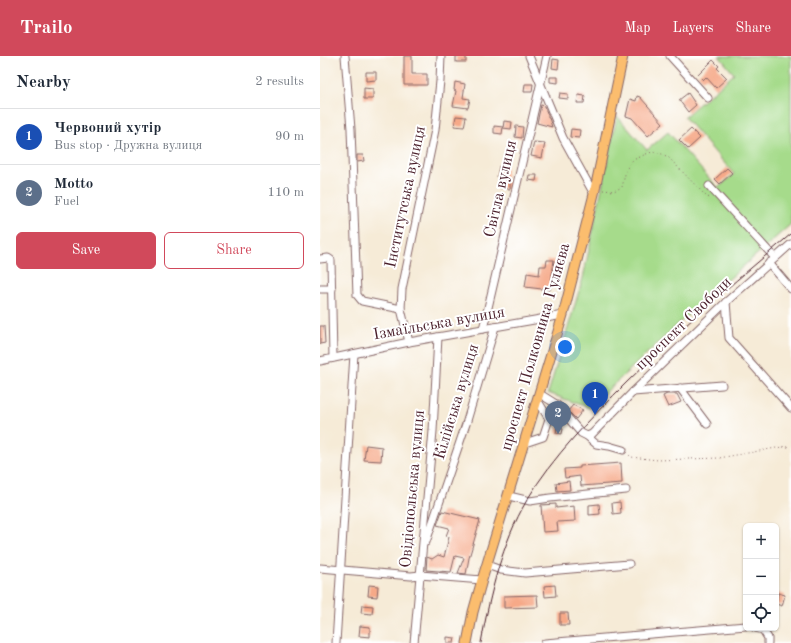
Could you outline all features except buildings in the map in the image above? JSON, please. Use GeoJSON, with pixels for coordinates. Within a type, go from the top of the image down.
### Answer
{"type":"FeatureCollection","features":[{"type":"Feature","properties":{"kind":"main road","name":"проспект Полковника Гуляєва"},"geometry":{"type":"LineString","coordinates":[[467,643],[482,580],[539,398],[563,315],[595,191],[623,56]]}},
{"type":"Feature","properties":{"kind":"street"},"geometry":{"type":"LineString","coordinates":[[345,56],[351,129],[357,295],[362,301],[401,309]]}},
{"type":"Feature","properties":{"kind":"street","name":"Інститутська вулиця"},"geometry":{"type":"LineString","coordinates":[[410,342],[401,309],[404,276],[436,130],[441,56]]}},
{"type":"Feature","properties":{"kind":"street"},"geometry":{"type":"LineString","coordinates":[[529,56],[564,138],[595,191]]}},
{"type":"Feature","properties":{"kind":"street","name":"Світла вулиця"},"geometry":{"type":"LineString","coordinates":[[483,329],[547,56]]}},
{"type":"Feature","properties":{"kind":"street"},"geometry":{"type":"LineString","coordinates":[[670,56],[708,98]]}},
{"type":"Feature","properties":{"kind":"street"},"geometry":{"type":"LineString","coordinates":[[709,186],[772,261],[791,289]]}},
{"type":"Feature","properties":{"kind":"street","name":"проспект Свободи"},"geometry":{"type":"LineString","coordinates":[[587,436],[592,434],[632,392],[726,302],[791,244]]}},
{"type":"Feature","properties":{"kind":"street"},"geometry":{"type":"LineString","coordinates":[[320,259],[328,258],[331,260],[334,358]]}},
{"type":"Feature","properties":{"kind":"street"},"geometry":{"type":"LineString","coordinates":[[320,289],[332,289]]}},
{"type":"Feature","properties":{"kind":"street"},"geometry":{"type":"LineString","coordinates":[[726,302],[728,338],[791,408]]}},
{"type":"Feature","properties":{"kind":"street","name":"Ізмаїльська вулиця"},"geometry":{"type":"LineString","coordinates":[[320,361],[410,342],[563,315]]}},
{"type":"Feature","properties":{"kind":"street","name":"Кілійська вулиця"},"geometry":{"type":"LineString","coordinates":[[422,553],[466,424],[495,327]]}},
{"type":"Feature","properties":{"kind":"street","name":"Овідіопольська вулиця"},"geometry":{"type":"LineString","coordinates":[[414,643],[433,431],[438,337]]}},
{"type":"Feature","properties":{"kind":"street"},"geometry":{"type":"LineString","coordinates":[[336,643],[354,354]]}},
{"type":"Feature","properties":{"kind":"street"},"geometry":{"type":"LineString","coordinates":[[632,392],[722,385]]}},
{"type":"Feature","properties":{"kind":"street"},"geometry":{"type":"LineString","coordinates":[[680,388],[707,424]]}},
{"type":"Feature","properties":{"kind":"street"},"geometry":{"type":"LineString","coordinates":[[539,398],[556,404],[581,433],[596,444],[623,450]]}},
{"type":"Feature","properties":{"kind":"street"},"geometry":{"type":"LineString","coordinates":[[525,443],[543,437],[549,419],[539,398]]}},
{"type":"Feature","properties":{"kind":"street"},"geometry":{"type":"LineString","coordinates":[[509,496],[530,501],[626,490]]}},
{"type":"Feature","properties":{"kind":"street"},"geometry":{"type":"LineString","coordinates":[[487,565],[501,570],[525,573],[629,564]]}},
{"type":"Feature","properties":{"kind":"street"},"geometry":{"type":"LineString","coordinates":[[320,568],[411,576],[420,575],[482,580]]}},
{"type":"Feature","properties":{"kind":"street"},"geometry":{"type":"LineString","coordinates":[[546,643],[743,626]]}},
{"type":"Feature","properties":{"kind":"street"},"geometry":{"type":"LineString","coordinates":[[764,631],[768,638],[768,643]]}},
{"type":"Feature","properties":{"kind":"path"},"geometry":{"type":"LineString","coordinates":[[595,191],[614,191],[622,187],[627,168],[631,161],[646,153],[654,151],[660,152],[668,157],[707,197],[713,199],[720,198]]}},
{"type":"Feature","properties":{"kind":"path"},"geometry":{"type":"LineString","coordinates":[[623,450],[631,457],[658,460],[719,458],[791,447]]}},
{"type":"Feature","properties":{"kind":"green space"},"geometry":{"type":"Polygon","coordinates":[[[719,56],[791,56],[791,224],[675,327],[589,408],[548,393],[583,278],[617,116],[647,150],[668,132],[718,188],[734,174],[684,117],[734,74],[719,56]]]}},
{"type":"Feature","properties":{"kind":"tram line"},"geometry":{"type":"LineString","coordinates":[[481,643],[488,606],[504,551],[518,516],[537,484],[549,468],[586,424],[669,341],[710,303],[791,234]]}},
{"type":"Feature","properties":{"kind":"place","name":"Червоний хутір"},"geometry":{"type":"Point","coordinates":[595,415]}},
{"type":"Feature","properties":{"kind":"place","name":"Motto"},"geometry":{"type":"Point","coordinates":[558,434]}}]}
